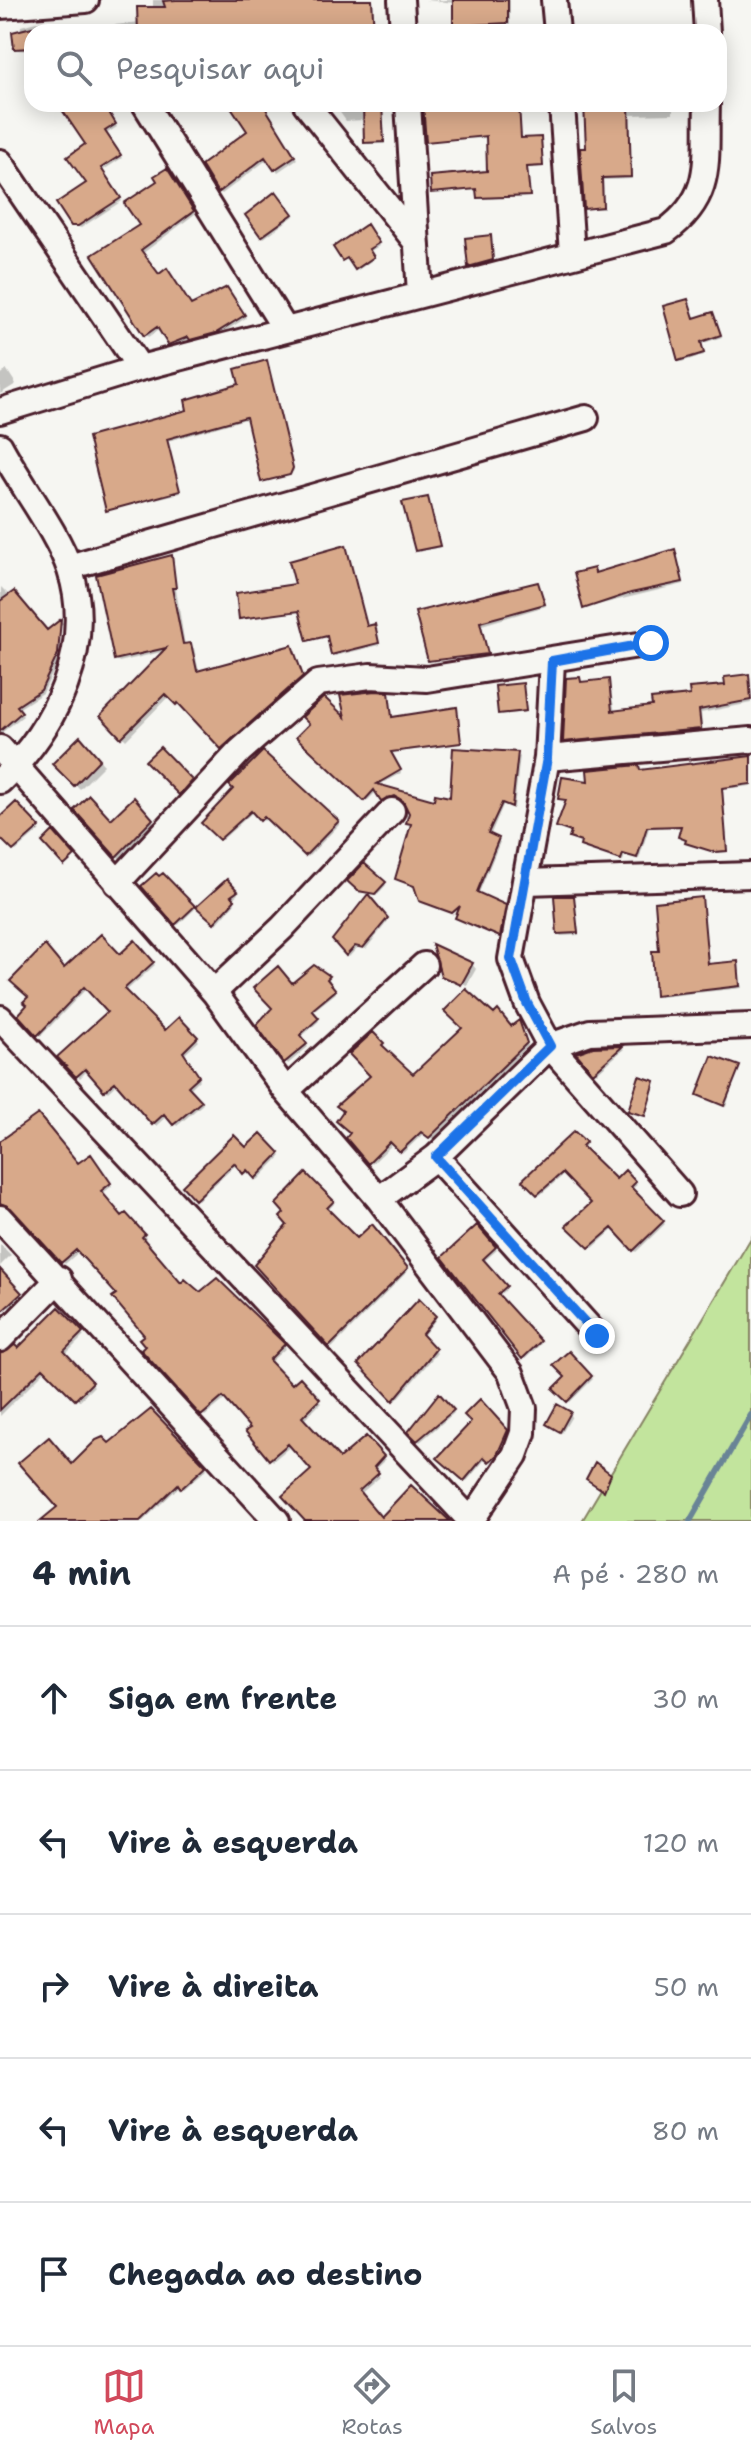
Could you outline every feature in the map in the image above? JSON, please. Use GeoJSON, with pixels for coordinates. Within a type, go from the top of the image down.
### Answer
{"type":"FeatureCollection","features":[{"type":"Feature","properties":{"kind":"street"},"geometry":{"type":"LineString","coordinates":[[0,6],[86,0]]}},
{"type":"Feature","properties":{"kind":"street"},"geometry":{"type":"LineString","coordinates":[[401,0],[402,24]]}},
{"type":"Feature","properties":{"kind":"street"},"geometry":{"type":"LineString","coordinates":[[554,0],[556,24]]}},
{"type":"Feature","properties":{"kind":"street"},"geometry":{"type":"LineString","coordinates":[[705,0],[706,24]]}},
{"type":"Feature","properties":{"kind":"street"},"geometry":{"type":"LineString","coordinates":[[150,112],[285,329]]}},
{"type":"Feature","properties":{"kind":"street"},"geometry":{"type":"LineString","coordinates":[[312,112],[416,242]]}},
{"type":"Feature","properties":{"kind":"street"},"geometry":{"type":"LineString","coordinates":[[408,112],[420,294]]}},
{"type":"Feature","properties":{"kind":"street"},"geometry":{"type":"LineString","coordinates":[[563,112],[572,254]]}},
{"type":"Feature","properties":{"kind":"street"},"geometry":{"type":"LineString","coordinates":[[0,411],[140,368],[666,231],[688,214],[702,189],[707,112]]}},
{"type":"Feature","properties":{"kind":"street"},"geometry":{"type":"LineString","coordinates":[[0,162],[140,368]]}},
{"type":"Feature","properties":{"kind":"street"},"geometry":{"type":"LineString","coordinates":[[69,567],[586,418]]}},
{"type":"Feature","properties":{"kind":"street"},"geometry":{"type":"LineString","coordinates":[[1,452],[69,567],[79,621],[73,668],[66,688],[32,745],[7,775]]}},
{"type":"Feature","properties":{"kind":"street"},"geometry":{"type":"LineString","coordinates":[[117,883],[240,751],[318,683],[370,676],[427,679],[651,643]]}},
{"type":"Feature","properties":{"kind":"street"},"geometry":{"type":"LineString","coordinates":[[552,661],[547,758],[511,959],[527,1003],[550,1046],[680,1194]]}},
{"type":"Feature","properties":{"kind":"street"},"geometry":{"type":"LineString","coordinates":[[547,758],[751,740]]}},
{"type":"Feature","properties":{"kind":"street"},"geometry":{"type":"LineString","coordinates":[[0,748],[7,775],[117,883],[214,992],[286,1091],[379,1199],[511,1373],[524,1408],[523,1433],[515,1455],[471,1521],[0,1018]]}},
{"type":"Feature","properties":{"kind":"street"},"geometry":{"type":"LineString","coordinates":[[214,992],[282,928],[392,811]]}},
{"type":"Feature","properties":{"kind":"street"},"geometry":{"type":"LineString","coordinates":[[526,882],[751,875]]}},
{"type":"Feature","properties":{"kind":"street"},"geometry":{"type":"LineString","coordinates":[[286,1091],[424,965]]}},
{"type":"Feature","properties":{"kind":"street"},"geometry":{"type":"LineString","coordinates":[[379,1199],[436,1157],[550,1046],[590,1032],[751,1026]]}},
{"type":"Feature","properties":{"kind":"street"},"geometry":{"type":"LineString","coordinates":[[436,1157],[597,1336]]}},
{"type":"Feature","properties":{"kind":"street"},"geometry":{"type":"LineString","coordinates":[[0,1218],[59,1279],[270,1519]]}},
{"type":"Feature","properties":{"kind":"street"},"geometry":{"type":"LineString","coordinates":[[0,1339],[59,1279]]}},
{"type":"Feature","properties":{"kind":"green space"},"geometry":{"type":"Polygon","coordinates":[[[751,1238],[751,1521],[582,1521],[751,1238]]]}},
{"type":"Feature","properties":{"kind":"building"},"geometry":{"type":"Polygon","coordinates":[[[372,0],[374,24],[138,24],[137,7],[165,7],[163,1],[372,0]]]}},
{"type":"Feature","properties":{"kind":"building"},"geometry":{"type":"Polygon","coordinates":[[[453,0],[508,0],[508,23],[453,24],[453,0]]]}},
{"type":"Feature","properties":{"kind":"building"},"geometry":{"type":"Polygon","coordinates":[[[24,29],[24,48],[14,49],[12,32],[24,29]]]}},
{"type":"Feature","properties":{"kind":"building"},"geometry":{"type":"Polygon","coordinates":[[[63,112],[109,112],[116,124],[105,131],[121,155],[101,168],[121,198],[78,226],[71,226],[56,203],[86,183],[67,157],[85,144],[63,112]]]}},
{"type":"Feature","properties":{"kind":"building"},"geometry":{"type":"Polygon","coordinates":[[[234,112],[268,112],[295,156],[274,170],[265,157],[218,193],[201,165],[247,131],[234,112]]]}},
{"type":"Feature","properties":{"kind":"building"},"geometry":{"type":"Polygon","coordinates":[[[363,112],[382,112],[384,142],[364,143],[363,112]]]}},
{"type":"Feature","properties":{"kind":"building"},"geometry":{"type":"Polygon","coordinates":[[[424,112],[519,112],[521,138],[541,137],[543,166],[527,167],[530,196],[477,198],[476,189],[431,193],[430,176],[487,171],[486,136],[426,142],[424,112]]]}},
{"type":"Feature","properties":{"kind":"building"},"geometry":{"type":"Polygon","coordinates":[[[584,112],[629,112],[631,177],[602,178],[603,207],[584,209],[580,148],[586,148],[584,112]]]}},
{"type":"Feature","properties":{"kind":"building"},"geometry":{"type":"Polygon","coordinates":[[[167,168],[194,211],[141,250],[159,274],[167,268],[191,305],[227,287],[245,315],[216,333],[190,340],[188,337],[168,345],[157,327],[144,336],[92,255],[139,225],[124,203],[157,181],[154,176],[167,168]]]}},
{"type":"Feature","properties":{"kind":"building"},"geometry":{"type":"Polygon","coordinates":[[[276,191],[293,214],[261,237],[245,215],[276,191]]]}},
{"type":"Feature","properties":{"kind":"building"},"geometry":{"type":"Polygon","coordinates":[[[367,224],[379,243],[369,249],[374,257],[355,270],[347,258],[342,261],[333,247],[367,224]]]}},
{"type":"Feature","properties":{"kind":"building"},"geometry":{"type":"Polygon","coordinates":[[[491,235],[493,260],[468,267],[465,238],[491,235]]]}},
{"type":"Feature","properties":{"kind":"building"},"geometry":{"type":"Polygon","coordinates":[[[688,299],[694,318],[713,312],[721,335],[701,342],[704,353],[678,361],[663,306],[688,299]]]}},
{"type":"Feature","properties":{"kind":"building"},"geometry":{"type":"Polygon","coordinates":[[[267,360],[293,468],[290,475],[261,482],[246,417],[167,439],[180,491],[106,511],[88,437],[187,410],[185,400],[239,384],[235,369],[267,360]]]}},
{"type":"Feature","properties":{"kind":"building"},"geometry":{"type":"Polygon","coordinates":[[[428,497],[440,546],[415,551],[402,502],[428,497]]]}},
{"type":"Feature","properties":{"kind":"building"},"geometry":{"type":"Polygon","coordinates":[[[346,545],[367,626],[375,624],[379,643],[331,655],[327,636],[307,641],[299,611],[239,619],[236,593],[295,584],[289,561],[346,545]]]}},
{"type":"Feature","properties":{"kind":"building"},"geometry":{"type":"Polygon","coordinates":[[[675,549],[683,582],[631,593],[583,609],[574,573],[594,568],[595,573],[675,549]]]}},
{"type":"Feature","properties":{"kind":"building"},"geometry":{"type":"Polygon","coordinates":[[[172,555],[176,588],[172,588],[183,644],[191,643],[197,671],[292,645],[303,676],[221,749],[178,703],[176,705],[165,694],[121,738],[100,716],[166,648],[114,660],[96,575],[172,555]]]}},
{"type":"Feature","properties":{"kind":"building"},"geometry":{"type":"Polygon","coordinates":[[[538,582],[545,604],[480,622],[488,654],[428,661],[415,612],[538,582]]]}},
{"type":"Feature","properties":{"kind":"building"},"geometry":{"type":"Polygon","coordinates":[[[14,591],[47,630],[61,619],[58,654],[41,690],[17,706],[22,712],[0,731],[0,601],[14,591]]]}},
{"type":"Feature","properties":{"kind":"building"},"geometry":{"type":"Polygon","coordinates":[[[749,674],[751,700],[699,710],[701,729],[563,742],[566,678],[580,677],[581,682],[609,679],[612,711],[652,706],[651,699],[690,695],[689,688],[725,685],[724,677],[749,674]]]}},
{"type":"Feature","properties":{"kind":"building"},"geometry":{"type":"Polygon","coordinates":[[[523,683],[526,711],[498,714],[495,686],[523,683]]]}},
{"type":"Feature","properties":{"kind":"building"},"geometry":{"type":"Polygon","coordinates":[[[389,692],[392,717],[457,707],[461,743],[391,752],[401,770],[377,784],[434,800],[435,794],[450,797],[453,748],[518,752],[512,807],[502,803],[488,833],[499,838],[477,892],[506,905],[500,937],[455,918],[460,906],[452,913],[419,901],[414,886],[395,879],[411,824],[406,823],[409,813],[403,801],[395,796],[381,801],[374,790],[364,801],[296,737],[309,724],[302,717],[324,697],[345,717],[340,695],[389,692]]]}},
{"type":"Feature","properties":{"kind":"building"},"geometry":{"type":"Polygon","coordinates":[[[80,736],[100,759],[74,786],[52,764],[80,736]]]}},
{"type":"Feature","properties":{"kind":"building"},"geometry":{"type":"Polygon","coordinates":[[[160,747],[192,780],[179,795],[145,761],[160,747]]]}},
{"type":"Feature","properties":{"kind":"building"},"geometry":{"type":"Polygon","coordinates":[[[263,751],[339,821],[305,856],[264,817],[260,821],[251,811],[219,840],[201,823],[233,789],[229,785],[263,751]]]}},
{"type":"Feature","properties":{"kind":"building"},"geometry":{"type":"Polygon","coordinates":[[[751,756],[751,784],[722,788],[727,851],[714,852],[685,843],[686,840],[678,837],[681,826],[647,827],[637,858],[623,854],[621,860],[580,846],[581,842],[569,838],[571,832],[556,827],[566,800],[558,799],[562,777],[588,781],[587,770],[639,765],[640,770],[751,756]]]}},
{"type":"Feature","properties":{"kind":"building"},"geometry":{"type":"Polygon","coordinates":[[[89,795],[111,819],[134,797],[153,819],[116,857],[74,810],[89,795]]]}},
{"type":"Feature","properties":{"kind":"building"},"geometry":{"type":"Polygon","coordinates":[[[16,802],[40,827],[13,851],[0,838],[0,817],[16,802]]]}},
{"type":"Feature","properties":{"kind":"building"},"geometry":{"type":"Polygon","coordinates":[[[53,831],[75,856],[64,866],[42,842],[53,831]]]}},
{"type":"Feature","properties":{"kind":"building"},"geometry":{"type":"Polygon","coordinates":[[[364,863],[386,882],[375,894],[358,891],[347,881],[364,863]]]}},
{"type":"Feature","properties":{"kind":"building"},"geometry":{"type":"Polygon","coordinates":[[[156,873],[159,876],[163,873],[195,906],[175,925],[141,886],[156,873]]]}},
{"type":"Feature","properties":{"kind":"building"},"geometry":{"type":"Polygon","coordinates":[[[227,879],[238,891],[231,896],[235,900],[214,923],[196,907],[227,879]]]}},
{"type":"Feature","properties":{"kind":"building"},"geometry":{"type":"Polygon","coordinates":[[[368,894],[388,918],[363,948],[355,946],[346,956],[332,940],[368,894]]]}},
{"type":"Feature","properties":{"kind":"building"},"geometry":{"type":"Polygon","coordinates":[[[554,896],[574,896],[578,933],[557,934],[554,896]]]}},
{"type":"Feature","properties":{"kind":"building"},"geometry":{"type":"Polygon","coordinates":[[[702,897],[708,964],[738,961],[740,986],[655,996],[652,951],[659,951],[655,902],[702,897]]]}},
{"type":"Feature","properties":{"kind":"building"},"geometry":{"type":"Polygon","coordinates":[[[101,934],[120,954],[135,940],[154,962],[124,989],[165,1030],[179,1017],[198,1037],[183,1052],[199,1076],[188,1086],[202,1101],[173,1125],[164,1114],[152,1125],[115,1082],[104,1091],[85,1069],[76,1077],[57,1057],[107,1012],[84,987],[37,1036],[18,1015],[27,1005],[23,1002],[28,997],[10,981],[45,945],[64,968],[101,934]]]}},
{"type":"Feature","properties":{"kind":"building"},"geometry":{"type":"Polygon","coordinates":[[[432,944],[473,963],[461,985],[441,976],[432,944]]]}},
{"type":"Feature","properties":{"kind":"building"},"geometry":{"type":"Polygon","coordinates":[[[314,965],[330,976],[327,979],[336,990],[312,1010],[319,1018],[300,1035],[307,1044],[284,1063],[256,1025],[272,1008],[253,988],[278,966],[292,983],[314,965]]]}},
{"type":"Feature","properties":{"kind":"building"},"geometry":{"type":"Polygon","coordinates":[[[466,989],[494,1014],[498,1010],[511,1026],[519,1020],[527,1043],[429,1138],[421,1132],[400,1152],[390,1142],[368,1164],[346,1138],[350,1133],[336,1121],[343,1111],[336,1106],[370,1076],[349,1054],[373,1032],[384,1043],[382,1045],[413,1074],[462,1028],[444,1011],[466,989]]]}},
{"type":"Feature","properties":{"kind":"building"},"geometry":{"type":"Polygon","coordinates":[[[623,1046],[593,1073],[576,1053],[593,1047],[623,1046]]]}},
{"type":"Feature","properties":{"kind":"building"},"geometry":{"type":"Polygon","coordinates":[[[712,1056],[740,1066],[724,1106],[697,1095],[712,1056]]]}},
{"type":"Feature","properties":{"kind":"building"},"geometry":{"type":"Polygon","coordinates":[[[639,1076],[655,1081],[645,1116],[628,1111],[639,1076]]]}},
{"type":"Feature","properties":{"kind":"building"},"geometry":{"type":"Polygon","coordinates":[[[38,1114],[78,1163],[91,1154],[111,1183],[101,1191],[122,1216],[126,1213],[145,1234],[142,1237],[181,1283],[185,1279],[200,1292],[217,1278],[285,1344],[269,1360],[292,1384],[300,1377],[320,1399],[302,1417],[340,1458],[366,1436],[384,1456],[374,1467],[379,1473],[359,1491],[381,1517],[411,1485],[450,1521],[305,1521],[282,1496],[311,1470],[288,1444],[269,1460],[245,1431],[250,1428],[223,1397],[201,1416],[141,1350],[145,1346],[139,1339],[144,1335],[112,1297],[116,1294],[76,1250],[61,1263],[11,1208],[0,1203],[0,1141],[38,1114]]]}},
{"type":"Feature","properties":{"kind":"building"},"geometry":{"type":"Polygon","coordinates":[[[574,1131],[586,1142],[582,1146],[616,1179],[625,1170],[636,1182],[631,1187],[664,1221],[633,1251],[612,1228],[589,1248],[566,1226],[591,1203],[562,1173],[537,1195],[522,1180],[574,1131]]]}},
{"type":"Feature","properties":{"kind":"building"},"geometry":{"type":"Polygon","coordinates":[[[261,1133],[280,1153],[255,1179],[247,1170],[243,1174],[234,1163],[195,1200],[182,1186],[234,1135],[246,1147],[261,1133]]]}},
{"type":"Feature","properties":{"kind":"building"},"geometry":{"type":"Polygon","coordinates":[[[306,1173],[334,1201],[327,1208],[357,1238],[372,1224],[408,1268],[329,1347],[254,1265],[287,1225],[280,1217],[284,1213],[276,1204],[306,1173]]]}},
{"type":"Feature","properties":{"kind":"building"},"geometry":{"type":"Polygon","coordinates":[[[477,1225],[496,1247],[483,1259],[507,1286],[498,1294],[541,1341],[522,1359],[442,1257],[477,1225]]]}},
{"type":"Feature","properties":{"kind":"building"},"geometry":{"type":"Polygon","coordinates":[[[0,1269],[22,1293],[0,1313],[0,1269]]]}},
{"type":"Feature","properties":{"kind":"building"},"geometry":{"type":"Polygon","coordinates":[[[419,1299],[436,1316],[422,1334],[436,1349],[393,1401],[358,1364],[419,1299]]]}},
{"type":"Feature","properties":{"kind":"building"},"geometry":{"type":"Polygon","coordinates":[[[59,1307],[83,1332],[64,1351],[93,1382],[75,1400],[43,1368],[0,1410],[0,1354],[15,1345],[18,1348],[59,1307]]]}},
{"type":"Feature","properties":{"kind":"building"},"geometry":{"type":"Polygon","coordinates":[[[569,1351],[592,1376],[567,1402],[553,1389],[565,1377],[553,1365],[569,1351]]]}},
{"type":"Feature","properties":{"kind":"building"},"geometry":{"type":"Polygon","coordinates":[[[439,1393],[454,1410],[417,1441],[408,1432],[439,1393]]]}},
{"type":"Feature","properties":{"kind":"building"},"geometry":{"type":"Polygon","coordinates":[[[480,1399],[508,1430],[497,1455],[489,1462],[484,1457],[464,1481],[437,1458],[471,1422],[464,1415],[480,1399]]]}},
{"type":"Feature","properties":{"kind":"building"},"geometry":{"type":"Polygon","coordinates":[[[557,1404],[571,1412],[560,1432],[546,1424],[557,1404]]]}},
{"type":"Feature","properties":{"kind":"building"},"geometry":{"type":"Polygon","coordinates":[[[151,1409],[206,1466],[181,1489],[178,1484],[140,1521],[40,1521],[57,1507],[18,1463],[49,1437],[72,1464],[96,1440],[103,1437],[109,1443],[151,1409]]]}},
{"type":"Feature","properties":{"kind":"building"},"geometry":{"type":"Polygon","coordinates":[[[595,1462],[611,1474],[604,1491],[586,1479],[595,1462]]]}},
{"type":"Feature","properties":{"kind":"waterway"},"geometry":{"type":"LineString","coordinates":[[690,1521],[751,1415]]}},
{"type":"Feature","properties":{"kind":"route"},"geometry":{"type":"LineString","coordinates":[[597,1336],[436,1157],[550,1046],[527,1003],[511,959],[547,758],[552,661],[651,643]]}}]}
